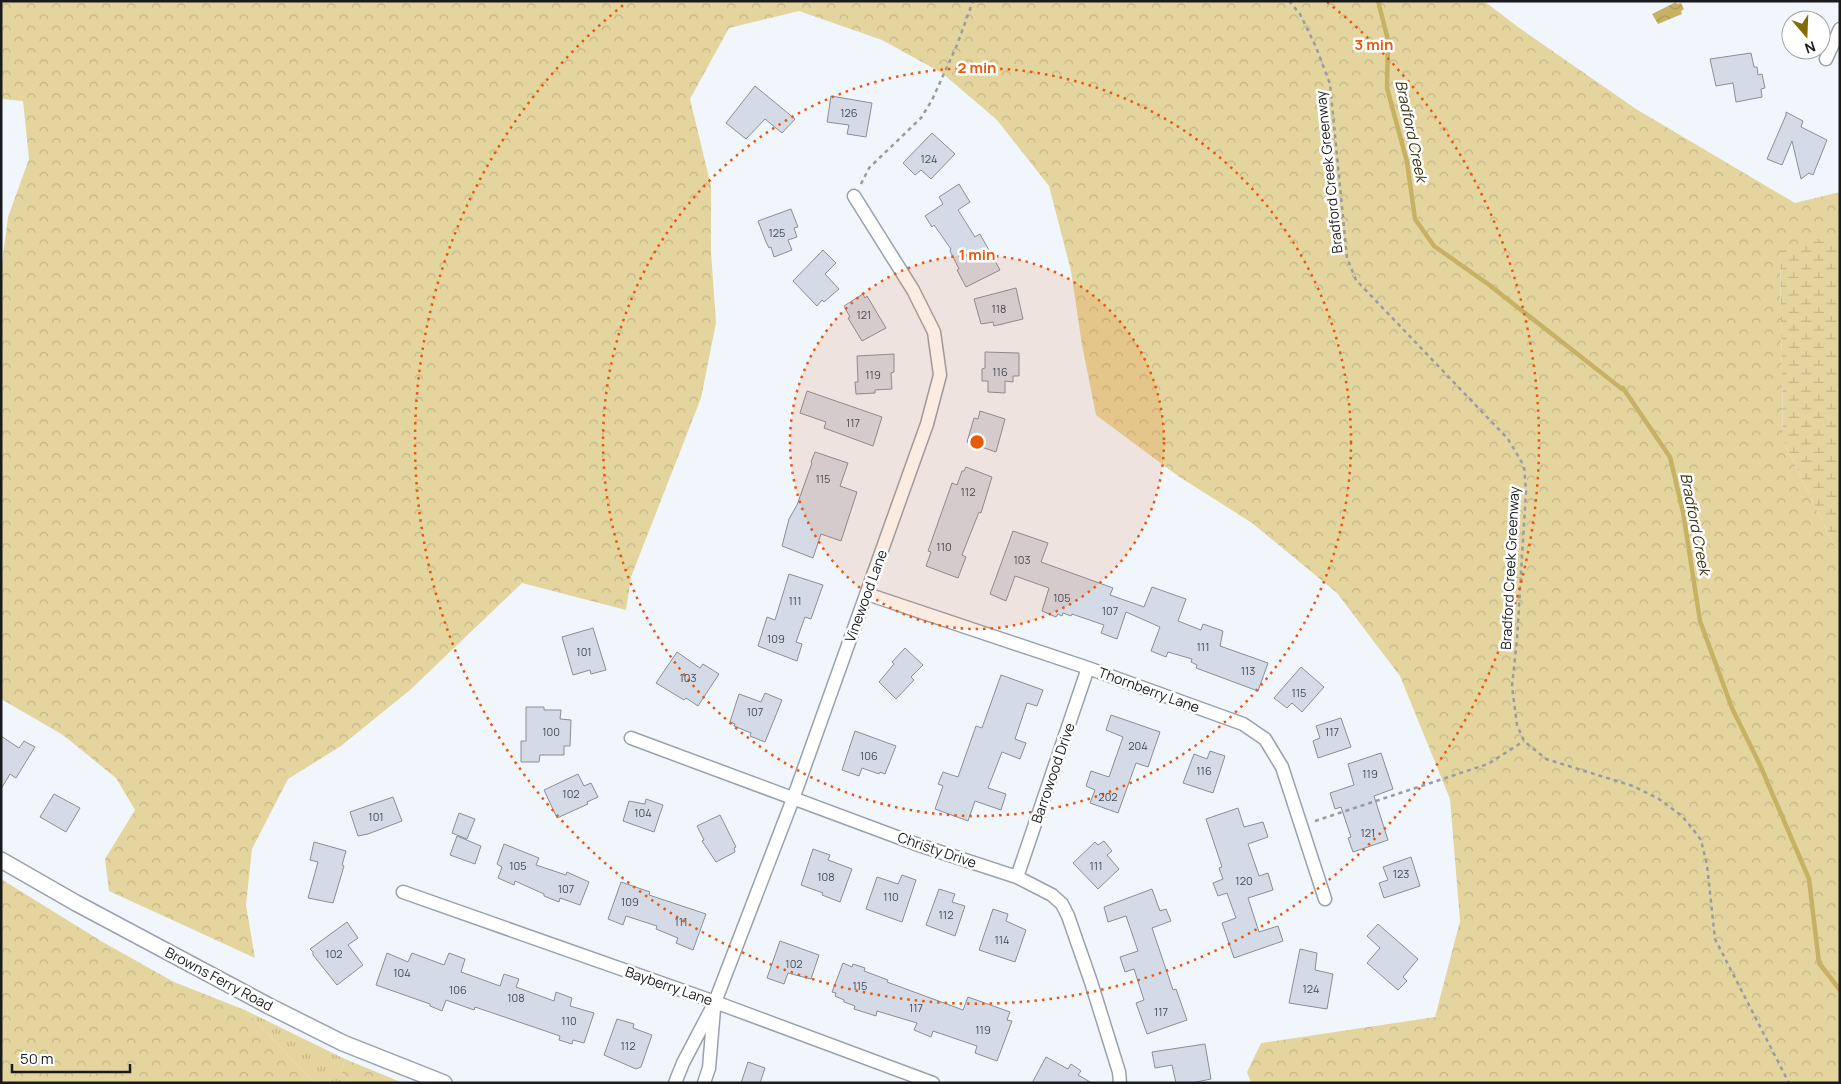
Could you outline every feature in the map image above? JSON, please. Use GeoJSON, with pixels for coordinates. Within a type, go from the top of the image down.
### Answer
{"type":"FeatureCollection","features":[{"type":"Feature","properties":{"kind":"street"},"geometry":{"type":"LineString","coordinates":[[1831,48],[1840,29]]}},
{"type":"Feature","properties":{"kind":"street","name":"Vinewood Lane"},"geometry":{"type":"LineString","coordinates":[[675,1083],[715,1002],[793,799],[927,424],[940,375],[934,332],[913,290],[854,196]]}},
{"type":"Feature","properties":{"kind":"street","name":"Thornberry Lane"},"geometry":{"type":"LineString","coordinates":[[867,594],[1088,668],[1243,724],[1265,739],[1282,767],[1326,899]]}},
{"type":"Feature","properties":{"kind":"street","name":"Barrowood Drive"},"geometry":{"type":"LineString","coordinates":[[1017,877],[1088,668]]}},
{"type":"Feature","properties":{"kind":"street","name":"Christy Drive"},"geometry":{"type":"LineString","coordinates":[[631,738],[916,844],[1017,877],[1052,895],[1062,904],[1068,916],[1114,1054],[1120,1083]]}},
{"type":"Feature","properties":{"kind":"street","name":"Browns Ferry Road"},"geometry":{"type":"LineString","coordinates":[[1,860],[76,903],[343,1044],[444,1083]]}},
{"type":"Feature","properties":{"kind":"street","name":"Bayberry Lane"},"geometry":{"type":"LineString","coordinates":[[403,892],[715,1002],[933,1083]]}},
{"type":"Feature","properties":{"kind":"street","name":"Vinewood Lane"},"geometry":{"type":"LineString","coordinates":[[704,1083],[709,1068],[715,1002]]}},
{"type":"Feature","properties":{"kind":"path"},"geometry":{"type":"LineString","coordinates":[[854,196],[869,168],[921,118],[932,100],[957,45],[973,1]]}},
{"type":"Feature","properties":{"kind":"path","name":"Bradford Creek Greenway"},"geometry":{"type":"LineString","coordinates":[[1289,1],[1300,14],[1312,38],[1330,84],[1347,258],[1356,280],[1508,439],[1524,466],[1526,500],[1512,686],[1517,726],[1524,741]]}},
{"type":"Feature","properties":{"kind":"path"},"geometry":{"type":"LineString","coordinates":[[1301,826],[1488,764],[1524,741],[1546,759],[1633,786],[1659,799],[1682,816],[1701,840],[1707,865],[1715,939],[1790,1083]]}},
{"type":"Feature","properties":{"kind":"green space"},"geometry":{"type":"Polygon","coordinates":[[[1,1],[1484,1],[1518,27],[1636,109],[1795,203],[1840,192],[1840,233],[1780,252],[1783,440],[1840,557],[1840,1083],[1251,1083],[1247,1072],[1261,1043],[1435,1017],[1460,921],[1450,799],[1400,676],[1337,593],[1252,523],[1178,476],[1096,415],[1082,345],[1071,271],[1049,186],[997,120],[942,73],[882,40],[799,11],[729,28],[690,99],[711,186],[711,252],[716,323],[701,398],[631,577],[626,610],[522,583],[410,690],[341,746],[288,779],[252,849],[246,905],[255,958],[109,891],[105,859],[135,810],[116,778],[63,735],[1,699],[1,271],[8,217],[29,159],[23,101],[1,99],[1,1]]]}},
{"type":"Feature","properties":{"kind":"green space"},"geometry":{"type":"Polygon","coordinates":[[[1840,233],[1840,557],[1783,440],[1780,251],[1840,233]]]}},
{"type":"Feature","properties":{"kind":"green space"},"geometry":{"type":"Polygon","coordinates":[[[1,879],[101,941],[174,982],[245,1010],[315,1083],[1,1083],[1,879]]]}},
{"type":"Feature","properties":{"kind":"green space"},"geometry":{"type":"Polygon","coordinates":[[[245,1010],[345,1059],[341,1072],[351,1083],[315,1083],[245,1010]]]}},
{"type":"Feature","properties":{"kind":"green space"},"geometry":{"type":"Polygon","coordinates":[[[345,1059],[403,1083],[351,1083],[341,1072],[345,1059]]]}},
{"type":"Feature","properties":{"kind":"water"},"geometry":{"type":"Polygon","coordinates":[[[1676,2],[1677,4],[1681,3],[1684,9],[1681,11],[1682,14],[1658,24],[1652,14],[1676,2]]]}},
{"type":"Feature","properties":{"kind":"building"},"geometry":{"type":"Polygon","coordinates":[[[1751,53],[1758,75],[1762,74],[1765,88],[1761,89],[1762,97],[1736,102],[1733,83],[1716,86],[1710,59],[1751,53]]]}},
{"type":"Feature","properties":{"kind":"building"},"geometry":{"type":"Polygon","coordinates":[[[755,86],[795,119],[782,133],[765,119],[746,139],[726,123],[755,86]]]}},
{"type":"Feature","properties":{"kind":"building"},"geometry":{"type":"Polygon","coordinates":[[[831,96],[872,103],[866,137],[847,134],[849,125],[827,122],[831,96]]]}},
{"type":"Feature","properties":{"kind":"building"},"geometry":{"type":"Polygon","coordinates":[[[1786,112],[1803,121],[1801,127],[1827,140],[1813,175],[1809,173],[1801,179],[1792,141],[1782,165],[1767,159],[1786,112]]]}},
{"type":"Feature","properties":{"kind":"building"},"geometry":{"type":"Polygon","coordinates":[[[932,133],[955,154],[931,179],[921,170],[915,175],[903,163],[932,133]]]}},
{"type":"Feature","properties":{"kind":"building"},"geometry":{"type":"Polygon","coordinates":[[[959,184],[970,202],[958,210],[975,237],[980,234],[1000,270],[966,287],[957,270],[959,269],[950,251],[951,249],[925,216],[943,204],[939,197],[959,184]]]}},
{"type":"Feature","properties":{"kind":"building"},"geometry":{"type":"Polygon","coordinates":[[[791,209],[798,227],[794,228],[797,237],[788,240],[792,250],[774,257],[758,221],[791,209]]]}},
{"type":"Feature","properties":{"kind":"building"},"geometry":{"type":"Polygon","coordinates":[[[823,250],[836,263],[825,274],[839,289],[824,302],[822,300],[817,306],[793,281],[823,250]]]}},
{"type":"Feature","properties":{"kind":"building"},"geometry":{"type":"Polygon","coordinates":[[[1016,288],[1023,319],[994,326],[993,322],[981,324],[974,299],[1016,288]]]}},
{"type":"Feature","properties":{"kind":"building"},"geometry":{"type":"Polygon","coordinates":[[[863,294],[865,298],[867,296],[886,328],[862,341],[848,318],[850,317],[844,306],[863,294]]]}},
{"type":"Feature","properties":{"kind":"building"},"geometry":{"type":"Polygon","coordinates":[[[985,352],[1019,353],[1019,376],[1013,376],[1013,382],[1005,381],[1005,393],[988,392],[988,381],[982,381],[982,369],[985,368],[985,352]]]}},
{"type":"Feature","properties":{"kind":"building"},"geometry":{"type":"Polygon","coordinates":[[[894,354],[894,372],[891,373],[892,389],[875,390],[875,393],[856,394],[855,382],[858,382],[857,356],[894,354]]]}},
{"type":"Feature","properties":{"kind":"building"},"geometry":{"type":"Polygon","coordinates":[[[807,391],[882,417],[873,446],[824,428],[826,422],[800,413],[807,391]]]}},
{"type":"Feature","properties":{"kind":"building"},"geometry":{"type":"Polygon","coordinates":[[[980,411],[1005,419],[996,452],[967,442],[974,418],[978,419],[980,411]]]}},
{"type":"Feature","properties":{"kind":"building"},"geometry":{"type":"Polygon","coordinates":[[[815,452],[848,463],[840,486],[857,492],[841,541],[821,534],[813,558],[782,546],[789,519],[797,505],[815,452]]]}},
{"type":"Feature","properties":{"kind":"building"},"geometry":{"type":"Polygon","coordinates":[[[966,467],[992,477],[981,513],[979,512],[962,555],[966,557],[958,578],[926,566],[931,552],[928,551],[952,483],[957,485],[962,471],[966,467]]]}},
{"type":"Feature","properties":{"kind":"building"},"geometry":{"type":"Polygon","coordinates":[[[1013,531],[1048,543],[1041,562],[1113,588],[1110,595],[1144,607],[1152,587],[1186,599],[1178,621],[1201,630],[1203,624],[1223,631],[1220,646],[1268,663],[1258,691],[1196,668],[1197,665],[1191,662],[1192,659],[1168,652],[1166,657],[1151,651],[1160,627],[1126,612],[1117,639],[1101,633],[1104,625],[1072,614],[1071,616],[1063,613],[1062,616],[1058,614],[1056,617],[1042,611],[1049,588],[1015,576],[1006,601],[990,594],[1013,531]]]}},
{"type":"Feature","properties":{"kind":"building"},"geometry":{"type":"Polygon","coordinates":[[[789,574],[823,585],[811,619],[805,617],[796,642],[802,644],[797,661],[758,646],[767,617],[775,620],[789,574]]]}},
{"type":"Feature","properties":{"kind":"building"},"geometry":{"type":"Polygon","coordinates":[[[593,628],[606,670],[591,674],[590,670],[573,675],[562,637],[593,628]]]}},
{"type":"Feature","properties":{"kind":"building"},"geometry":{"type":"Polygon","coordinates":[[[905,648],[923,665],[911,677],[914,680],[896,699],[879,682],[894,664],[892,662],[905,648]]]}},
{"type":"Feature","properties":{"kind":"building"},"geometry":{"type":"Polygon","coordinates":[[[677,652],[700,668],[703,664],[719,674],[698,706],[656,683],[677,652]]]}},
{"type":"Feature","properties":{"kind":"building"},"geometry":{"type":"Polygon","coordinates":[[[1301,667],[1324,687],[1302,712],[1292,703],[1287,708],[1274,698],[1301,667]]]}},
{"type":"Feature","properties":{"kind":"building"},"geometry":{"type":"Polygon","coordinates":[[[1001,675],[1043,690],[1037,706],[1027,703],[1015,739],[1026,743],[1020,759],[1002,752],[988,788],[1006,794],[1001,810],[975,801],[968,821],[935,809],[943,786],[938,784],[943,772],[958,777],[976,726],[982,728],[1001,675]]]}},
{"type":"Feature","properties":{"kind":"building"},"geometry":{"type":"Polygon","coordinates":[[[765,693],[782,700],[765,742],[750,736],[751,733],[734,726],[735,724],[730,722],[739,694],[761,702],[765,693]]]}},
{"type":"Feature","properties":{"kind":"building"},"geometry":{"type":"Polygon","coordinates":[[[526,707],[544,707],[544,710],[561,710],[560,719],[571,720],[570,746],[564,746],[564,755],[540,755],[539,762],[521,762],[521,741],[526,741],[526,707]]]}},
{"type":"Feature","properties":{"kind":"building"},"geometry":{"type":"Polygon","coordinates":[[[1111,715],[1160,732],[1148,767],[1136,763],[1118,813],[1090,803],[1095,790],[1086,786],[1091,771],[1109,777],[1123,737],[1106,730],[1111,715]]]}},
{"type":"Feature","properties":{"kind":"building"},"geometry":{"type":"Polygon","coordinates":[[[1341,718],[1351,747],[1318,758],[1313,741],[1320,738],[1316,726],[1341,718]]]}},
{"type":"Feature","properties":{"kind":"building"},"geometry":{"type":"Polygon","coordinates":[[[855,731],[896,746],[885,774],[880,772],[879,774],[862,768],[859,776],[842,770],[855,731]]]}},
{"type":"Feature","properties":{"kind":"building"},"geometry":{"type":"Polygon","coordinates":[[[1,736],[19,748],[24,741],[35,747],[16,778],[10,774],[1,789],[1,736]]]}},
{"type":"Feature","properties":{"kind":"building"},"geometry":{"type":"Polygon","coordinates":[[[1210,751],[1225,756],[1213,793],[1183,783],[1194,754],[1207,759],[1210,751]]]}},
{"type":"Feature","properties":{"kind":"building"},"geometry":{"type":"Polygon","coordinates":[[[1381,753],[1393,789],[1374,796],[1388,840],[1353,852],[1348,838],[1351,837],[1341,807],[1335,809],[1330,793],[1354,785],[1348,764],[1381,753]]]}},
{"type":"Feature","properties":{"kind":"building"},"geometry":{"type":"Polygon","coordinates":[[[578,774],[584,786],[591,783],[598,797],[587,802],[588,804],[557,818],[544,790],[578,774]]]}},
{"type":"Feature","properties":{"kind":"building"},"geometry":{"type":"Polygon","coordinates":[[[54,794],[80,808],[66,832],[40,817],[54,794]]]}},
{"type":"Feature","properties":{"kind":"building"},"geometry":{"type":"Polygon","coordinates":[[[393,797],[402,821],[358,836],[350,812],[393,797]]]}},
{"type":"Feature","properties":{"kind":"building"},"geometry":{"type":"Polygon","coordinates":[[[646,799],[663,805],[654,832],[623,821],[629,801],[645,804],[646,799]]]}},
{"type":"Feature","properties":{"kind":"building"},"geometry":{"type":"Polygon","coordinates":[[[1238,808],[1244,827],[1263,822],[1268,837],[1248,844],[1259,876],[1268,873],[1273,890],[1248,898],[1259,932],[1278,926],[1283,941],[1234,958],[1222,923],[1236,918],[1227,893],[1218,896],[1213,883],[1223,879],[1219,868],[1222,867],[1206,819],[1238,808]]]}},
{"type":"Feature","properties":{"kind":"building"},"geometry":{"type":"Polygon","coordinates":[[[459,813],[475,819],[467,839],[452,833],[459,813]]]}},
{"type":"Feature","properties":{"kind":"building"},"geometry":{"type":"Polygon","coordinates":[[[720,815],[736,847],[734,848],[735,852],[716,862],[702,841],[704,840],[697,826],[720,815]]]}},
{"type":"Feature","properties":{"kind":"building"},"geometry":{"type":"Polygon","coordinates":[[[457,836],[481,846],[475,864],[450,855],[457,836]]]}},
{"type":"Feature","properties":{"kind":"building"},"geometry":{"type":"Polygon","coordinates":[[[1104,841],[1112,851],[1107,855],[1119,869],[1098,889],[1073,863],[1095,842],[1098,845],[1104,841]]]}},
{"type":"Feature","properties":{"kind":"building"},"geometry":{"type":"Polygon","coordinates":[[[314,842],[346,851],[342,865],[344,866],[333,903],[308,898],[318,862],[310,860],[314,842]]]}},
{"type":"Feature","properties":{"kind":"building"},"geometry":{"type":"Polygon","coordinates":[[[504,844],[539,858],[536,865],[566,875],[567,872],[589,882],[580,905],[560,898],[559,902],[515,881],[514,885],[498,878],[502,867],[497,864],[504,844]]]}},
{"type":"Feature","properties":{"kind":"building"},"geometry":{"type":"Polygon","coordinates":[[[813,849],[830,855],[828,860],[852,869],[840,902],[801,885],[813,849]]]}},
{"type":"Feature","properties":{"kind":"building"},"geometry":{"type":"Polygon","coordinates":[[[1411,857],[1420,886],[1384,898],[1379,883],[1388,880],[1383,867],[1411,857]]]}},
{"type":"Feature","properties":{"kind":"building"},"geometry":{"type":"Polygon","coordinates":[[[902,875],[916,880],[902,922],[866,909],[877,877],[898,884],[902,875]]]}},
{"type":"Feature","properties":{"kind":"building"},"geometry":{"type":"Polygon","coordinates":[[[621,882],[650,892],[649,895],[706,914],[693,950],[676,943],[678,938],[656,929],[657,926],[626,916],[623,925],[608,919],[621,882]]]}},
{"type":"Feature","properties":{"kind":"building"},"geometry":{"type":"Polygon","coordinates":[[[939,889],[955,894],[952,902],[965,906],[955,936],[926,925],[939,889]]]}},
{"type":"Feature","properties":{"kind":"building"},"geometry":{"type":"Polygon","coordinates":[[[1152,889],[1160,911],[1166,909],[1171,921],[1152,928],[1173,990],[1176,989],[1187,1020],[1147,1034],[1136,1003],[1144,1000],[1134,969],[1125,972],[1120,957],[1138,951],[1126,916],[1108,922],[1104,907],[1152,889]]]}},
{"type":"Feature","properties":{"kind":"building"},"geometry":{"type":"Polygon","coordinates":[[[993,909],[1008,914],[1006,921],[1026,930],[1015,962],[979,950],[993,909]]]}},
{"type":"Feature","properties":{"kind":"building"},"geometry":{"type":"Polygon","coordinates":[[[347,922],[358,938],[348,945],[363,965],[337,985],[310,949],[347,922]]]}},
{"type":"Feature","properties":{"kind":"building"},"geometry":{"type":"Polygon","coordinates":[[[1378,924],[1418,959],[1403,977],[1407,981],[1398,990],[1367,963],[1380,948],[1367,936],[1378,924]]]}},
{"type":"Feature","properties":{"kind":"building"},"geometry":{"type":"Polygon","coordinates":[[[780,941],[819,955],[811,979],[788,973],[784,984],[767,978],[780,941]]]}},
{"type":"Feature","properties":{"kind":"building"},"geometry":{"type":"Polygon","coordinates":[[[1300,949],[1317,953],[1315,970],[1333,974],[1327,1009],[1289,1003],[1300,949]]]}},
{"type":"Feature","properties":{"kind":"building"},"geometry":{"type":"Polygon","coordinates":[[[387,953],[408,962],[412,953],[444,965],[449,953],[465,959],[461,972],[500,986],[504,974],[519,979],[516,987],[554,1001],[556,992],[572,998],[570,1006],[594,1013],[584,1043],[573,1040],[572,1044],[559,1040],[560,1036],[475,1007],[474,1010],[446,1000],[442,1011],[430,1006],[430,1004],[376,985],[387,953]]]}},
{"type":"Feature","properties":{"kind":"building"},"geometry":{"type":"Polygon","coordinates":[[[843,963],[852,967],[853,964],[865,968],[864,971],[888,980],[887,982],[963,1010],[968,997],[1010,1012],[1007,1020],[1012,1021],[997,1061],[975,1053],[977,1046],[933,1031],[931,1037],[914,1030],[917,1023],[877,1011],[876,1016],[854,1009],[855,1006],[844,1002],[844,1000],[835,996],[836,993],[832,992],[843,963]]]}},
{"type":"Feature","properties":{"kind":"building"},"geometry":{"type":"Polygon","coordinates":[[[617,1019],[634,1024],[633,1028],[652,1035],[641,1067],[636,1069],[604,1055],[617,1019]]]}},
{"type":"Feature","properties":{"kind":"building"},"geometry":{"type":"Polygon","coordinates":[[[1205,1044],[1211,1079],[1192,1083],[1176,1083],[1172,1065],[1155,1068],[1152,1052],[1205,1044]]]}},
{"type":"Feature","properties":{"kind":"building"},"geometry":{"type":"Polygon","coordinates":[[[1046,1057],[1068,1069],[1071,1064],[1081,1071],[1078,1075],[1092,1083],[1032,1083],[1046,1057]]]}},
{"type":"Feature","properties":{"kind":"building"},"geometry":{"type":"Polygon","coordinates":[[[748,1062],[765,1068],[760,1083],[741,1083],[748,1062]]]}},
{"type":"Feature","properties":{"kind":"waterway","name":"Bradford Creek"},"geometry":{"type":"LineString","coordinates":[[1378,1],[1388,40],[1387,88],[1407,162],[1415,219],[1434,246],[1488,284],[1623,388],[1670,457],[1683,512],[1700,621],[1732,708],[1760,765],[1809,879],[1819,963],[1840,990]]}}]}
